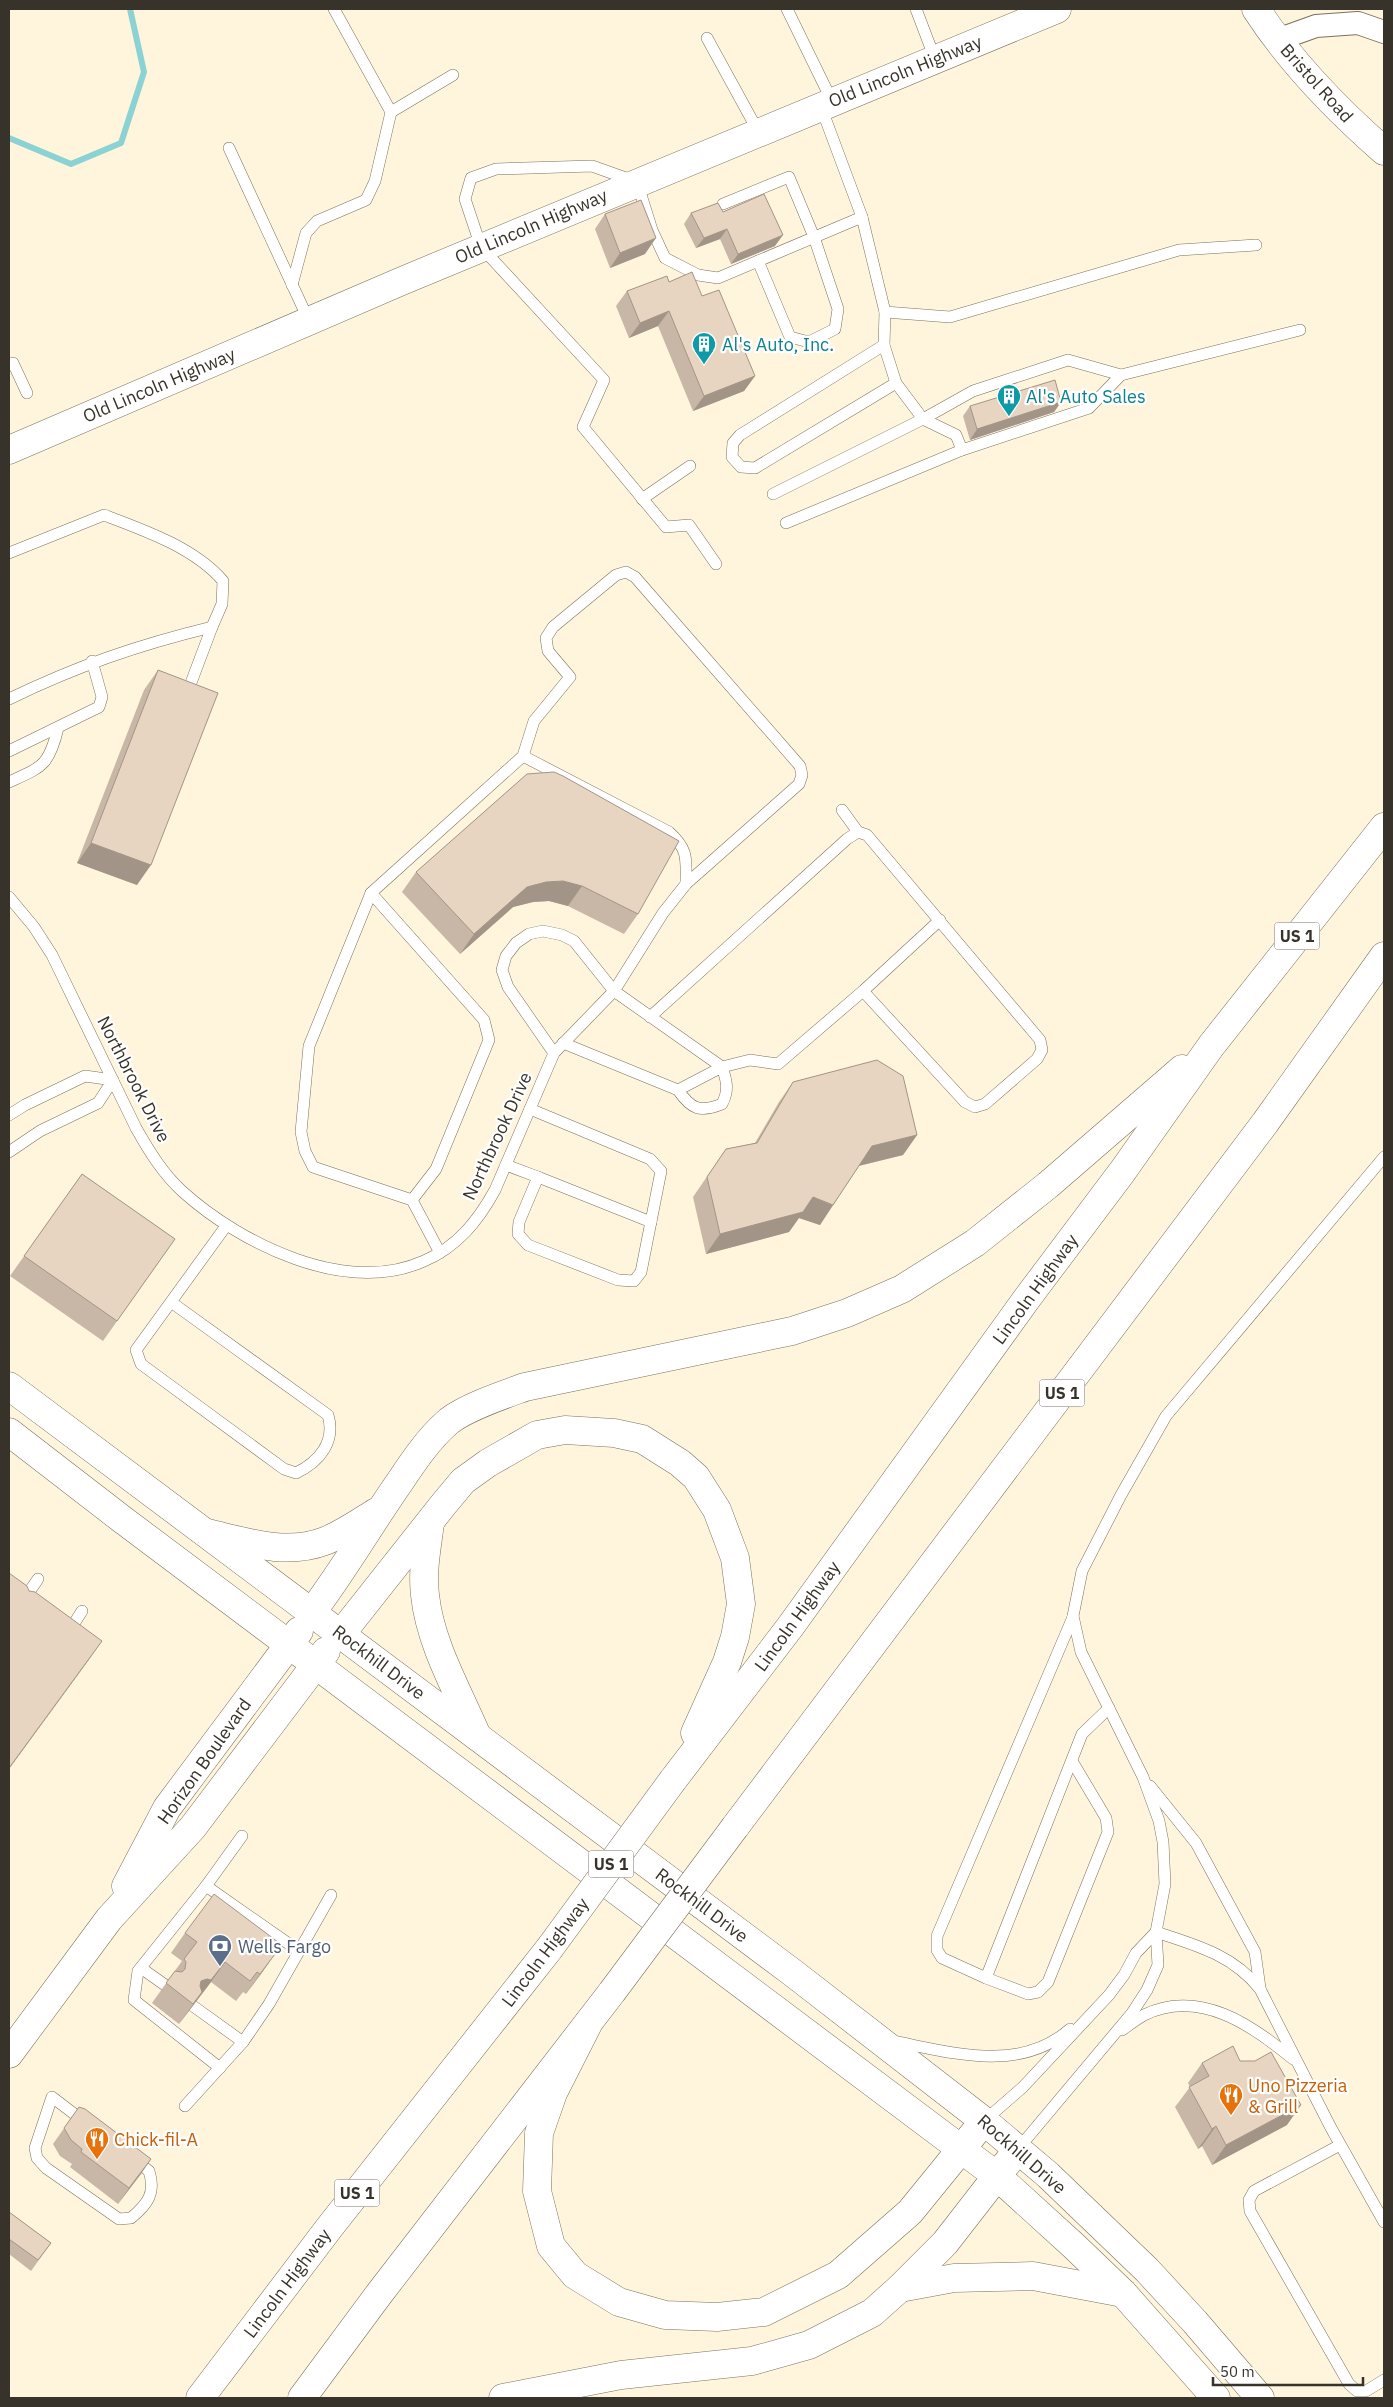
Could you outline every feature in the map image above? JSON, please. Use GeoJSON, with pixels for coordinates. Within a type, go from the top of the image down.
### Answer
{"type":"FeatureCollection","features":[{"type":"Feature","properties":{"kind":"main road","name":"Old Lincoln Highway"},"geometry":{"type":"LineString","coordinates":[[10,447],[758,131],[1057,9]]}},
{"type":"Feature","properties":{"kind":"main road","name":"Bristol Road"},"geometry":{"type":"LineString","coordinates":[[1256,9],[1277,40],[1346,118],[1384,152]]}},
{"type":"Feature","properties":{"kind":"main road","name":"Lincoln Highway"},"geometry":{"type":"LineString","coordinates":[[200,2398],[329,2228],[549,1949],[673,1780],[790,1627],[1022,1305],[1122,1172],[1211,1046],[1384,827]]}},
{"type":"Feature","properties":{"kind":"main road","name":"US 1"},"geometry":{"type":"LineString","coordinates":[[302,2398],[378,2294],[588,2024],[1265,1123],[1384,956]]}},
{"type":"Feature","properties":{"kind":"main road","name":"Horizon Boulevard"},"geometry":{"type":"LineString","coordinates":[[109,1919],[167,1808],[339,1575],[379,1510],[423,1449],[450,1421],[492,1399],[525,1387],[792,1331],[847,1313],[902,1289],[982,1238],[1048,1185],[1211,1046]]}},
{"type":"Feature","properties":{"kind":"main road","name":"Rockhill Drive"},"geometry":{"type":"LineString","coordinates":[[9,1386],[342,1634],[984,2121],[1018,2149],[1147,2270],[1195,2322],[1260,2398]]}},
{"type":"Feature","properties":{"kind":"main road","name":"Horizon Boulevard"},"geometry":{"type":"LineString","coordinates":[[9,2054],[109,1919],[193,1827],[315,1664],[342,1634],[463,1481],[488,1463],[537,1435],[565,1430],[614,1433],[642,1439],[680,1463],[696,1477],[710,1496],[728,1536],[735,1558],[741,1604],[727,1662],[673,1780]]}},
{"type":"Feature","properties":{"kind":"main road","name":"Rockhill Drive"},"geometry":{"type":"LineString","coordinates":[[9,1432],[997,2176],[1123,2293],[1216,2398]]}},
{"type":"Feature","properties":{"kind":"main road"},"geometry":{"type":"LineString","coordinates":[[207,1533],[262,1545],[300,1547],[338,1535],[379,1510]]}},
{"type":"Feature","properties":{"kind":"main road"},"geometry":{"type":"LineString","coordinates":[[430,1523],[424,1565],[425,1595],[429,1618],[442,1654],[477,1736]]}},
{"type":"Feature","properties":{"kind":"main road"},"geometry":{"type":"LineString","coordinates":[[588,2024],[553,2093],[539,2132],[537,2190],[551,2246],[575,2275],[619,2302],[665,2315],[717,2317],[764,2312],[838,2275],[910,2212],[960,2148],[984,2121]]}},
{"type":"Feature","properties":{"kind":"main road"},"geometry":{"type":"LineString","coordinates":[[503,2398],[620,2376],[752,2361],[809,2345],[872,2313],[900,2288],[945,2242],[1018,2149]]}},
{"type":"Feature","properties":{"kind":"main road"},"geometry":{"type":"LineString","coordinates":[[900,2288],[954,2278],[1033,2276],[1123,2293]]}},
{"type":"Feature","properties":{"kind":"street"},"geometry":{"type":"LineString","coordinates":[[1277,40],[1316,26],[1358,23],[1384,32]]}},
{"type":"Feature","properties":{"kind":"lane"},"geometry":{"type":"LineString","coordinates":[[292,284],[306,233],[317,221],[366,200],[376,181],[390,112],[334,9]]}},
{"type":"Feature","properties":{"kind":"lane"},"geometry":{"type":"LineString","coordinates":[[787,9],[826,103],[862,217],[885,312],[884,345],[896,384],[923,420],[956,435],[962,450]]}},
{"type":"Feature","properties":{"kind":"lane"},"geometry":{"type":"LineString","coordinates":[[916,9],[935,58]]}},
{"type":"Feature","properties":{"kind":"lane"},"geometry":{"type":"LineString","coordinates":[[707,38],[758,131]]}},
{"type":"Feature","properties":{"kind":"lane"},"geometry":{"type":"LineString","coordinates":[[390,112],[453,75]]}},
{"type":"Feature","properties":{"kind":"lane"},"geometry":{"type":"LineString","coordinates":[[229,148],[309,320]]}},
{"type":"Feature","properties":{"kind":"lane"},"geometry":{"type":"LineString","coordinates":[[716,564],[688,525],[666,528],[583,427],[604,380],[481,247],[465,198],[471,178],[496,168],[592,166],[637,182],[652,230],[664,258],[698,274],[718,278],[862,217]]}},
{"type":"Feature","properties":{"kind":"lane"},"geometry":{"type":"LineString","coordinates":[[723,204],[789,176],[814,237],[838,308],[835,330],[809,342],[790,338],[758,261]]}},
{"type":"Feature","properties":{"kind":"lane"},"geometry":{"type":"LineString","coordinates":[[885,312],[950,316],[1179,250],[1256,245]]}},
{"type":"Feature","properties":{"kind":"lane"},"geometry":{"type":"LineString","coordinates":[[773,494],[923,420],[973,391],[1068,360],[1120,375],[1300,330]]}},
{"type":"Feature","properties":{"kind":"lane"},"geometry":{"type":"LineString","coordinates":[[884,345],[740,435],[732,444],[732,458],[741,467],[754,468],[896,384]]}},
{"type":"Feature","properties":{"kind":"lane"},"geometry":{"type":"LineString","coordinates":[[9,365],[12,364],[27,393]]}},
{"type":"Feature","properties":{"kind":"lane"},"geometry":{"type":"LineString","coordinates":[[786,523],[962,450],[1089,408],[1120,375]]}},
{"type":"Feature","properties":{"kind":"lane"},"geometry":{"type":"LineString","coordinates":[[642,499],[690,466]]}},
{"type":"Feature","properties":{"kind":"lane"},"geometry":{"type":"LineString","coordinates":[[9,553],[104,516],[156,535],[213,569],[223,581],[222,604],[185,699]]}},
{"type":"Feature","properties":{"kind":"lane","name":"Northbrook Drive"},"geometry":{"type":"LineString","coordinates":[[9,897],[34,927],[52,955],[136,1128],[164,1171],[183,1191],[226,1226],[283,1254],[313,1264],[345,1270],[392,1270],[424,1261],[440,1253],[466,1232],[485,1209],[554,1053],[614,991],[664,913],[686,884],[799,784],[802,775],[800,766],[635,578],[626,572],[616,576],[554,627],[546,638],[548,652],[570,678],[534,721],[523,756]]}},
{"type":"Feature","properties":{"kind":"lane"},"geometry":{"type":"LineString","coordinates":[[9,699],[92,662],[150,642],[212,627]]}},
{"type":"Feature","properties":{"kind":"lane"},"geometry":{"type":"LineString","coordinates":[[9,751],[99,707],[102,698],[92,662]]}},
{"type":"Feature","properties":{"kind":"lane"},"geometry":{"type":"LineString","coordinates":[[9,782],[41,767],[52,751],[58,728]]}},
{"type":"Feature","properties":{"kind":"lane"},"geometry":{"type":"LineString","coordinates":[[440,1253],[412,1200],[313,1167],[305,1151],[301,1132],[309,1046],[371,893],[523,756],[669,832],[680,843],[686,854],[686,884]]}},
{"type":"Feature","properties":{"kind":"lane"},"geometry":{"type":"LineString","coordinates":[[842,810],[858,832],[867,835],[940,920],[1040,1040],[1042,1050],[1037,1059],[985,1104],[974,1107],[964,1102],[863,991]]}},
{"type":"Feature","properties":{"kind":"lane"},"geometry":{"type":"LineString","coordinates":[[650,1017],[847,839],[858,832]]}},
{"type":"Feature","properties":{"kind":"lane"},"geometry":{"type":"LineString","coordinates":[[371,893],[484,1020],[489,1040],[436,1169],[412,1200]]}},
{"type":"Feature","properties":{"kind":"lane"},"geometry":{"type":"LineString","coordinates":[[678,1090],[722,1067],[750,1060],[778,1064],[863,991],[940,920]]}},
{"type":"Feature","properties":{"kind":"lane"},"geometry":{"type":"LineString","coordinates":[[554,1053],[508,987],[502,970],[506,956],[516,943],[529,934],[543,931],[562,935],[574,941],[614,991],[722,1067],[726,1080],[727,1095],[722,1104],[710,1109],[696,1108],[686,1103],[678,1090],[563,1043]]}},
{"type":"Feature","properties":{"kind":"lane"},"geometry":{"type":"LineString","coordinates":[[9,1115],[25,1105],[85,1076],[113,1080],[98,1103],[40,1131],[9,1152]]}},
{"type":"Feature","properties":{"kind":"lane"},"geometry":{"type":"LineString","coordinates":[[530,1109],[650,1159],[661,1171],[641,1272],[634,1281],[618,1280],[528,1245],[518,1234],[520,1222],[538,1177]]}},
{"type":"Feature","properties":{"kind":"lane"},"geometry":{"type":"LineString","coordinates":[[1072,1761],[1106,1818],[1108,1832],[1048,1982],[1038,1992],[1028,1994],[942,1958],[937,1950],[937,1936],[1073,1616],[1082,1571],[1121,1495],[1166,1416],[1384,1157]]}},
{"type":"Feature","properties":{"kind":"lane"},"geometry":{"type":"LineString","coordinates":[[506,1165],[651,1222]]}},
{"type":"Feature","properties":{"kind":"lane"},"geometry":{"type":"LineString","coordinates":[[171,1302],[328,1415],[331,1427],[330,1440],[310,1466],[296,1473],[284,1469],[141,1364],[136,1350],[226,1226]]}},
{"type":"Feature","properties":{"kind":"lane"},"geometry":{"type":"LineString","coordinates":[[20,1605],[38,1579]]}},
{"type":"Feature","properties":{"kind":"lane"},"geometry":{"type":"LineString","coordinates":[[65,1637],[82,1611]]}},
{"type":"Feature","properties":{"kind":"lane"},"geometry":{"type":"LineString","coordinates":[[1018,2149],[1112,2036],[1147,1990],[1158,1965],[1156,1932],[1164,1884],[1163,1842],[1159,1821],[1142,1777],[1081,1652],[1073,1616]]}},
{"type":"Feature","properties":{"kind":"lane"},"geometry":{"type":"LineString","coordinates":[[986,1978],[1082,1734],[1109,1708]]}},
{"type":"Feature","properties":{"kind":"lane"},"geometry":{"type":"LineString","coordinates":[[1142,1777],[1196,1843],[1255,1952],[1260,1989]]}},
{"type":"Feature","properties":{"kind":"lane"},"geometry":{"type":"LineString","coordinates":[[220,2068],[134,2000],[138,1971],[206,1886],[242,1836]]}},
{"type":"Feature","properties":{"kind":"lane"},"geometry":{"type":"LineString","coordinates":[[206,1886],[299,1951]]}},
{"type":"Feature","properties":{"kind":"lane"},"geometry":{"type":"LineString","coordinates":[[185,2106],[243,2042],[269,2004],[331,1895]]}},
{"type":"Feature","properties":{"kind":"lane"},"geometry":{"type":"LineString","coordinates":[[1156,1932],[1211,1951],[1224,1958],[1251,1978],[1260,1989],[1340,2145],[1384,2222]]}},
{"type":"Feature","properties":{"kind":"lane"},"geometry":{"type":"LineString","coordinates":[[984,2121],[1023,2086],[1109,1994],[1124,1975],[1136,1953],[1156,1932]]}},
{"type":"Feature","properties":{"kind":"lane"},"geometry":{"type":"LineString","coordinates":[[141,1968],[165,1985]]}},
{"type":"Feature","properties":{"kind":"lane"},"geometry":{"type":"LineString","coordinates":[[877,2038],[972,2056],[994,2057],[1023,2053],[1038,2049],[1064,2034],[1109,1994]]}},
{"type":"Feature","properties":{"kind":"lane"},"geometry":{"type":"LineString","coordinates":[[193,2006],[243,2042]]}},
{"type":"Feature","properties":{"kind":"lane"},"geometry":{"type":"LineString","coordinates":[[1112,2036],[1156,2010],[1183,2006],[1201,2008],[1221,2012],[1240,2020],[1261,2032],[1298,2062]]}},
{"type":"Feature","properties":{"kind":"lane"},"geometry":{"type":"LineString","coordinates":[[52,2097],[149,2171],[153,2184],[151,2194],[131,2218],[119,2219],[46,2168],[37,2158],[35,2148],[52,2097]]}},
{"type":"Feature","properties":{"kind":"lane"},"geometry":{"type":"LineString","coordinates":[[1340,2145],[1254,2190],[1249,2200],[1250,2210],[1349,2384],[1357,2391],[1366,2391],[1384,2380]]}},
{"type":"Feature","properties":{"kind":"building"},"geometry":{"type":"Polygon","coordinates":[[[764,194],[783,235],[738,254],[727,229],[704,238],[691,213],[718,203],[723,212],[764,194]]]}},
{"type":"Feature","properties":{"kind":"building"},"geometry":{"type":"Polygon","coordinates":[[[641,200],[656,238],[620,253],[605,214],[641,200]]]}},
{"type":"Feature","properties":{"kind":"building","name":"Al's Auto, Inc."},"geometry":{"type":"Polygon","coordinates":[[[692,272],[702,296],[719,290],[755,376],[704,396],[669,311],[640,323],[627,291],[667,276],[669,282],[692,272]]]}},
{"type":"Feature","properties":{"kind":"building"},"geometry":{"type":"Polygon","coordinates":[[[1055,380],[1061,402],[977,429],[970,406],[1055,380]]]}},
{"type":"Feature","properties":{"kind":"building"},"geometry":{"type":"Polygon","coordinates":[[[158,670],[218,693],[151,865],[91,843],[158,670]]]}},
{"type":"Feature","properties":{"kind":"building"},"geometry":{"type":"Polygon","coordinates":[[[554,772],[679,841],[638,914],[582,886],[563,881],[546,882],[527,887],[474,934],[416,872],[527,774],[554,772]]]}},
{"type":"Feature","properties":{"kind":"building"},"geometry":{"type":"Polygon","coordinates":[[[877,1060],[903,1076],[917,1135],[872,1146],[833,1205],[813,1197],[803,1212],[720,1234],[707,1177],[726,1149],[757,1143],[793,1082],[877,1060]]]}},
{"type":"Feature","properties":{"kind":"building"},"geometry":{"type":"Polygon","coordinates":[[[82,1174],[175,1239],[117,1321],[24,1256],[82,1174]]]}},
{"type":"Feature","properties":{"kind":"building"},"geometry":{"type":"Polygon","coordinates":[[[9,1573],[27,1586],[29,1591],[35,1592],[102,1641],[9,1768],[9,1573]]]}},
{"type":"Feature","properties":{"kind":"building","name":"Wells Fargo"},"geometry":{"type":"Polygon","coordinates":[[[214,1894],[278,1942],[271,1952],[275,1954],[260,1974],[257,1972],[250,1981],[225,1962],[211,1980],[201,1981],[202,1992],[193,2004],[166,1983],[175,1971],[182,1972],[185,1969],[186,1962],[184,1959],[197,1942],[185,1933],[214,1894]]]}},
{"type":"Feature","properties":{"kind":"building","name":"Uno Pizzeria & Grill"},"geometry":{"type":"Polygon","coordinates":[[[1233,2046],[1240,2061],[1255,2061],[1271,2052],[1301,2105],[1226,2145],[1216,2126],[1212,2129],[1189,2087],[1209,2076],[1202,2063],[1233,2046]]]}},
{"type":"Feature","properties":{"kind":"building"},"geometry":{"type":"Polygon","coordinates":[[[79,2107],[85,2109],[151,2159],[129,2188],[81,2152],[82,2149],[71,2140],[64,2128],[79,2107]]]}},
{"type":"Feature","properties":{"kind":"building"},"geometry":{"type":"Polygon","coordinates":[[[9,2212],[51,2243],[38,2260],[9,2239],[9,2212]]]}},
{"type":"Feature","properties":{"kind":"waterway"},"geometry":{"type":"LineString","coordinates":[[9,138],[71,164],[121,143],[144,72],[130,9]]}},
{"type":"Feature","properties":{"kind":"place","name":"Al's Auto, Inc."},"geometry":{"type":"Point","coordinates":[704,365]}},
{"type":"Feature","properties":{"kind":"place","name":"Al's Auto Sales"},"geometry":{"type":"Point","coordinates":[1009,417]}},
{"type":"Feature","properties":{"kind":"place","name":"Wells Fargo"},"geometry":{"type":"Point","coordinates":[220,1967]}},
{"type":"Feature","properties":{"kind":"place","name":"Uno Pizzeria & Grill"},"geometry":{"type":"Point","coordinates":[1231,2116]}},
{"type":"Feature","properties":{"kind":"place","name":"Chick-fil-A"},"geometry":{"type":"Point","coordinates":[97,2160]}}]}
